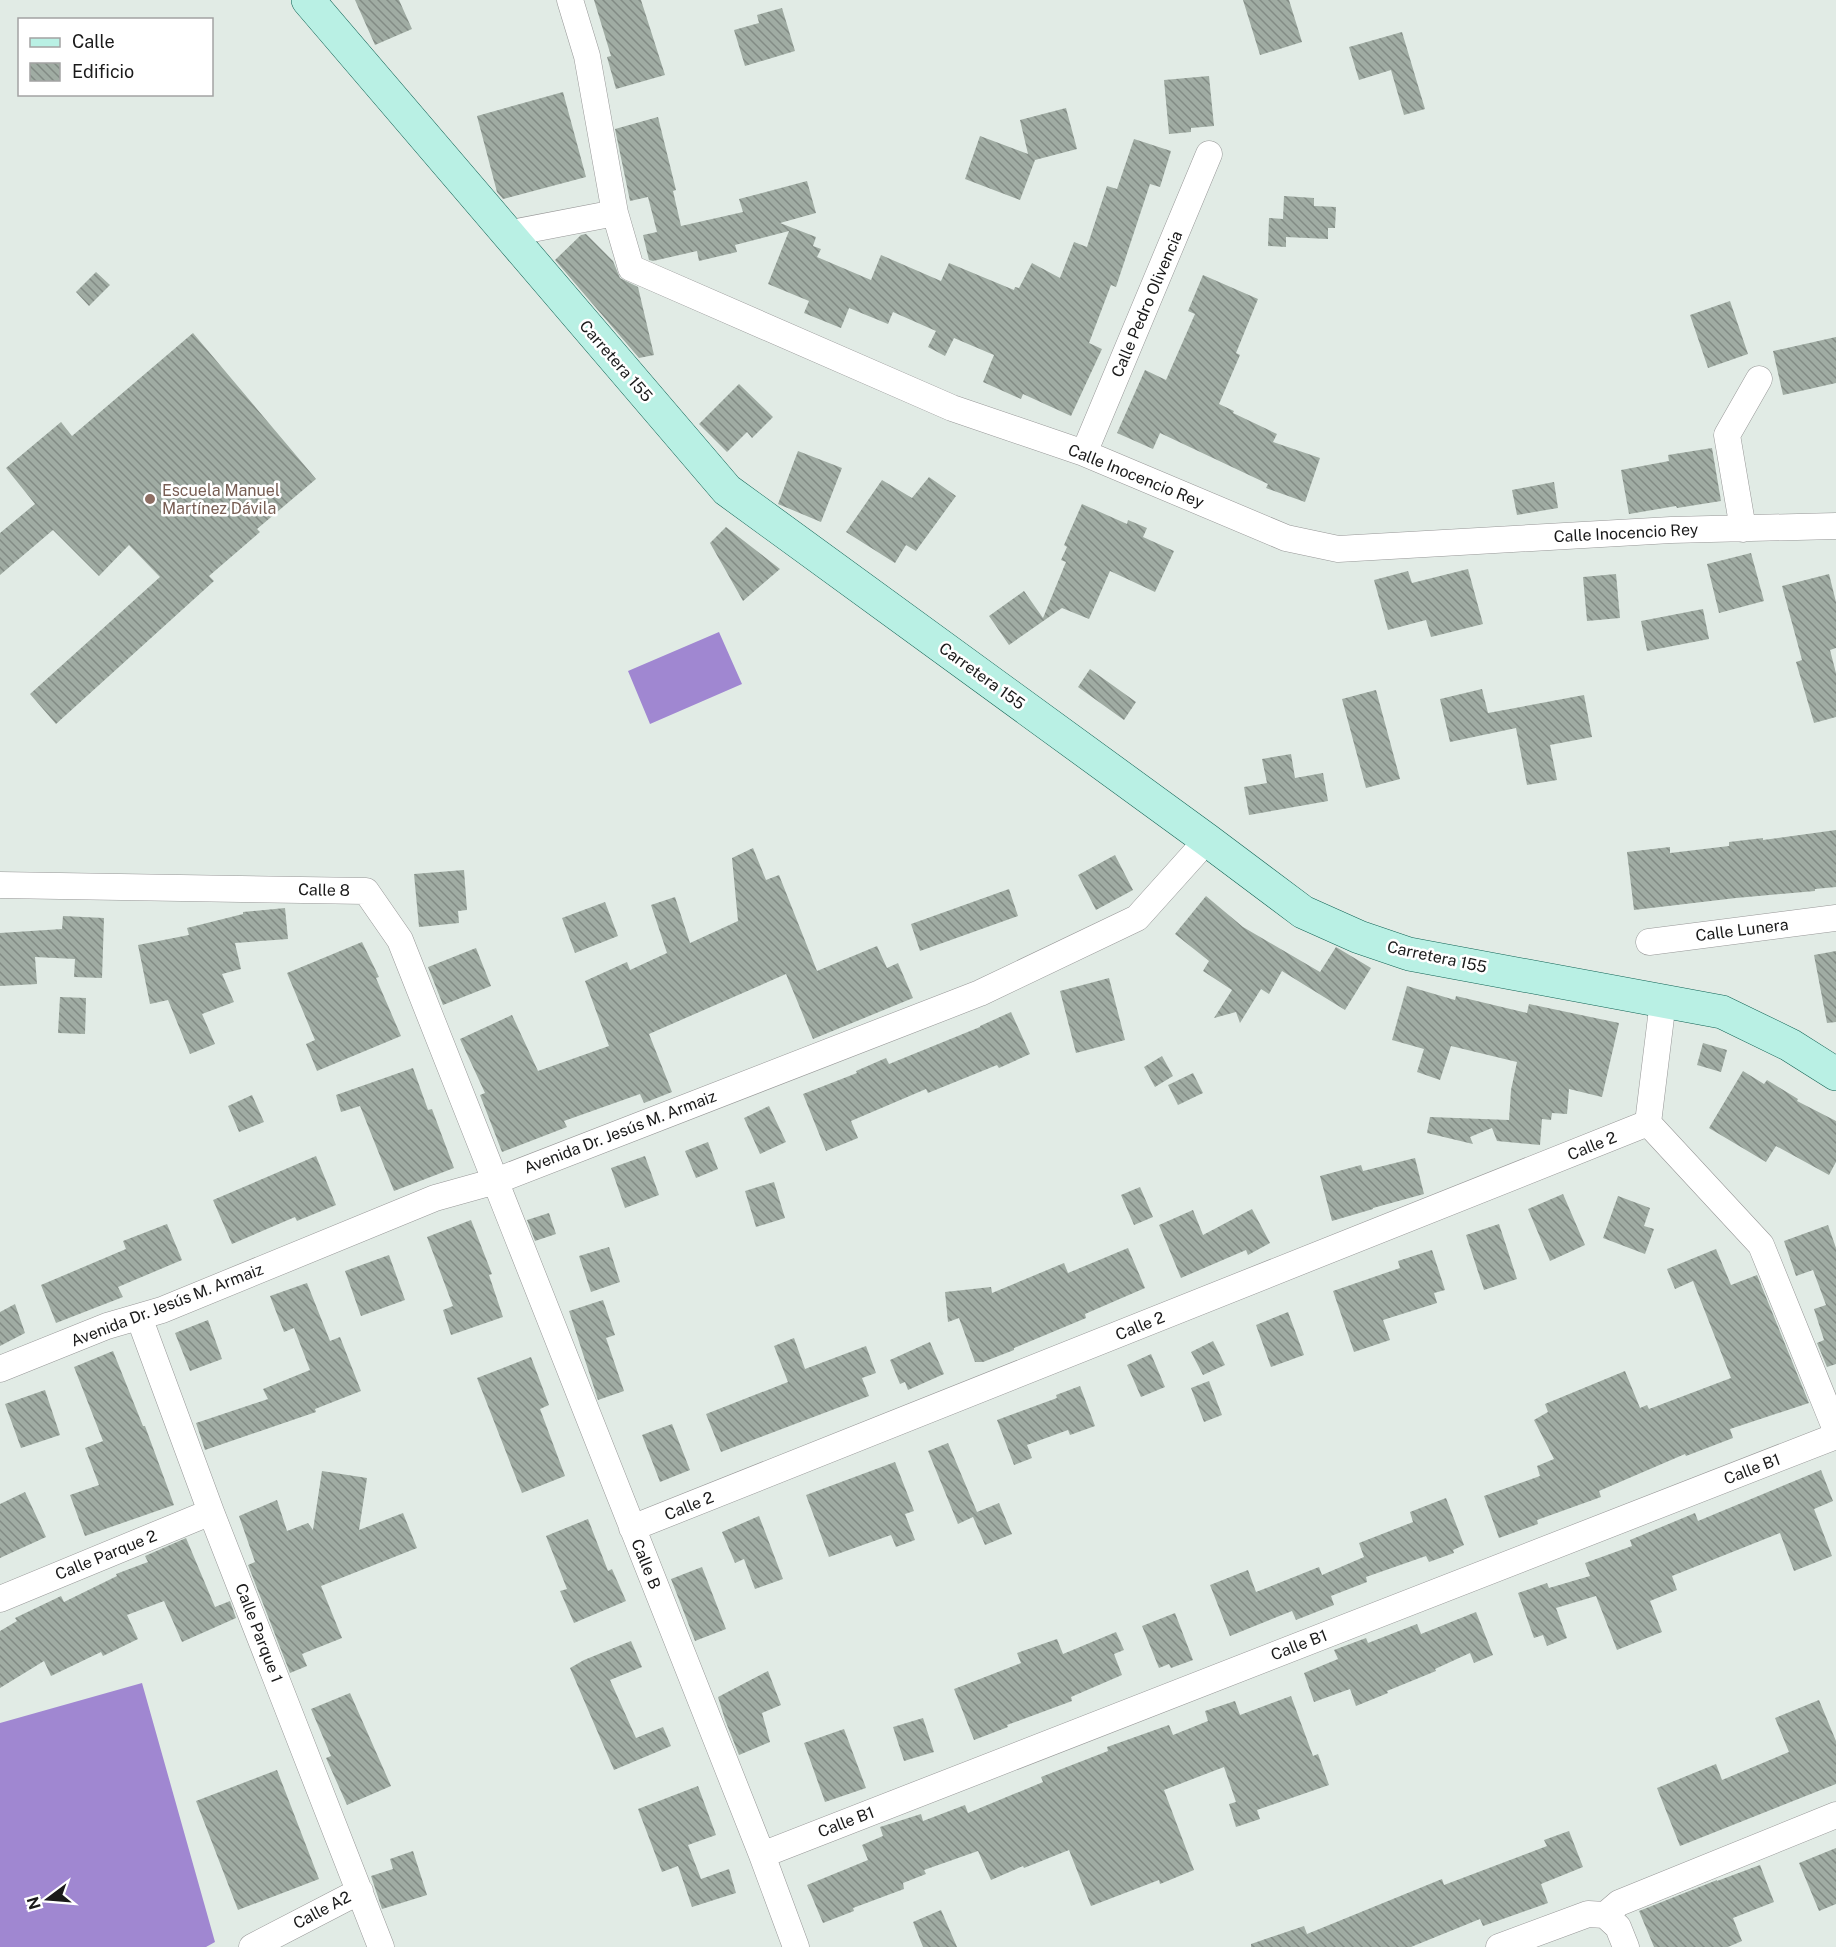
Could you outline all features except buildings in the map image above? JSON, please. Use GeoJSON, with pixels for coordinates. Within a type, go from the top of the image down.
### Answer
{"type":"FeatureCollection","features":[{"type":"Feature","properties":{"kind":"street","name":"Carretera 155"},"geometry":{"type":"LineString","coordinates":[[308,0],[727,490],[1303,912],[1359,937],[1409,954],[1722,1012],[1790,1045],[1836,1074]]}},
{"type":"Feature","properties":{"kind":"street","name":"Calle Inocencio Rey"},"geometry":{"type":"LineString","coordinates":[[570,0],[587,56],[615,213],[631,267],[952,408],[1084,453],[1286,538],[1338,549],[1671,530],[1836,526]]}},
{"type":"Feature","properties":{"kind":"street","name":"Calle Pedro Olivencia"},"geometry":{"type":"LineString","coordinates":[[1084,453],[1209,154]]}},
{"type":"Feature","properties":{"kind":"street"},"geometry":{"type":"LineString","coordinates":[[506,234],[615,213]]}},
{"type":"Feature","properties":{"kind":"street"},"geometry":{"type":"LineString","coordinates":[[1743,529],[1727,435],[1759,379]]}},
{"type":"Feature","properties":{"kind":"street","name":"Avenida Dr. Jesús M. Armaiz"},"geometry":{"type":"LineString","coordinates":[[0,1369],[107,1326],[162,1310],[435,1198],[496,1180],[980,993],[1137,918],[1207,840]]}},
{"type":"Feature","properties":{"kind":"street","name":"Calle 8"},"geometry":{"type":"LineString","coordinates":[[0,885],[366,891],[400,940],[496,1180]]}},
{"type":"Feature","properties":{"kind":"street","name":"Calle Lunera"},"geometry":{"type":"LineString","coordinates":[[1649,942],[1836,918]]}},
{"type":"Feature","properties":{"kind":"street"},"geometry":{"type":"LineString","coordinates":[[1662,1000],[1648,1123],[1761,1245],[1836,1430]]}},
{"type":"Feature","properties":{"kind":"street","name":"Calle 2"},"geometry":{"type":"LineString","coordinates":[[632,1528],[1648,1123]]}},
{"type":"Feature","properties":{"kind":"street","name":"Calle B"},"geometry":{"type":"LineString","coordinates":[[496,1180],[762,1855],[796,1947]]}},
{"type":"Feature","properties":{"kind":"street","name":"Calle Parque 1"},"geometry":{"type":"LineString","coordinates":[[139,1317],[211,1512],[381,1947]]}},
{"type":"Feature","properties":{"kind":"street","name":"Calle B1"},"geometry":{"type":"LineString","coordinates":[[762,1855],[1836,1436]]}},
{"type":"Feature","properties":{"kind":"street","name":"Calle Parque 2"},"geometry":{"type":"LineString","coordinates":[[0,1599],[211,1512]]}},
{"type":"Feature","properties":{"kind":"street"},"geometry":{"type":"LineString","coordinates":[[1605,1915],[1619,1903],[1836,1815]]}},
{"type":"Feature","properties":{"kind":"street","name":"Calle A2"},"geometry":{"type":"LineString","coordinates":[[252,1947],[360,1891]]}},
{"type":"Feature","properties":{"kind":"street"},"geometry":{"type":"LineString","coordinates":[[1499,1947],[1588,1914],[1605,1915],[1618,1927],[1626,1947]]}},
{"type":"Feature","properties":{"kind":"shaded area"},"geometry":{"type":"Polygon","coordinates":[[[719,632],[742,684],[650,724],[628,671],[719,632]]]}},
{"type":"Feature","properties":{"kind":"shaded area"},"geometry":{"type":"Polygon","coordinates":[[[142,1683],[215,1942],[206,1947],[0,1947],[0,1723],[142,1683]]]}},
{"type":"Feature","properties":{"kind":"place","name":"Escuela Manuel Martínez Dávila"},"geometry":{"type":"Point","coordinates":[150,499]}}]}
